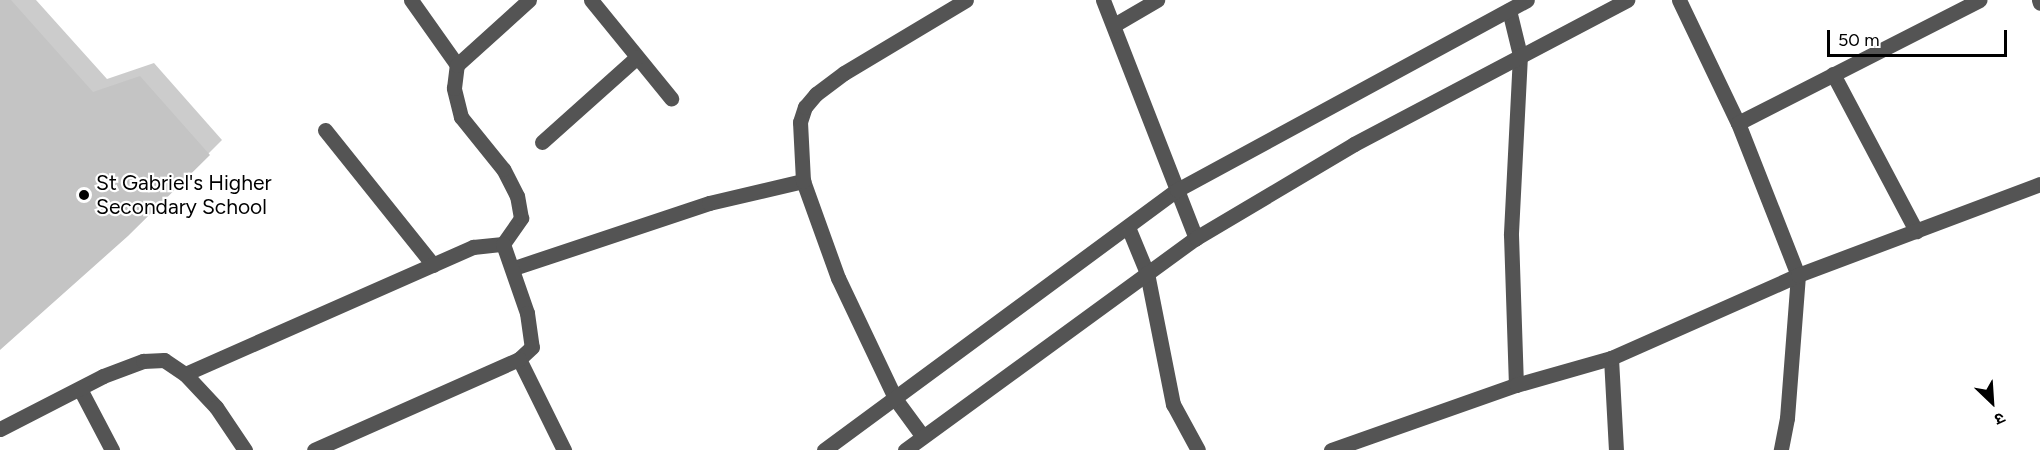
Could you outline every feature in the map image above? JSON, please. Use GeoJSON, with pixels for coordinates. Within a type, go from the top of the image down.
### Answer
{"type":"FeatureCollection","features":[{"type":"Feature","properties":{"kind":"street"},"geometry":{"type":"LineString","coordinates":[[185,374],[473,247],[503,244],[521,218],[517,196],[503,170],[461,117],[455,102],[457,65],[411,0]]}},
{"type":"Feature","properties":{"kind":"street"},"geometry":{"type":"LineString","coordinates":[[457,65],[529,0]]}},
{"type":"Feature","properties":{"kind":"street"},"geometry":{"type":"LineString","coordinates":[[591,0],[671,98]]}},
{"type":"Feature","properties":{"kind":"street"},"geometry":{"type":"LineString","coordinates":[[921,434],[896,400],[837,278],[803,181],[800,122],[805,107],[816,94],[844,73],[966,0]]}},
{"type":"Feature","properties":{"kind":"street"},"geometry":{"type":"LineString","coordinates":[[1103,0],[1196,238]]}},
{"type":"Feature","properties":{"kind":"street"},"geometry":{"type":"LineString","coordinates":[[1114,25],[1157,0]]}},
{"type":"Feature","properties":{"kind":"street"},"geometry":{"type":"LineString","coordinates":[[824,450],[896,400],[1177,190],[1527,0]]}},
{"type":"Feature","properties":{"kind":"street"},"geometry":{"type":"LineString","coordinates":[[905,450],[921,434],[1196,238],[1354,144],[1627,0]]}},
{"type":"Feature","properties":{"kind":"street"},"geometry":{"type":"LineString","coordinates":[[1679,0],[1738,123],[1798,275],[1787,418],[1780,450]]}},
{"type":"Feature","properties":{"kind":"street"},"geometry":{"type":"LineString","coordinates":[[1738,123],[1979,0]]}},
{"type":"Feature","properties":{"kind":"street"},"geometry":{"type":"LineString","coordinates":[[1509,10],[1520,55],[1511,235],[1516,385]]}},
{"type":"Feature","properties":{"kind":"street"},"geometry":{"type":"LineString","coordinates":[[542,142],[637,57]]}},
{"type":"Feature","properties":{"kind":"street"},"geometry":{"type":"LineString","coordinates":[[1833,74],[1916,231]]}},
{"type":"Feature","properties":{"kind":"street"},"geometry":{"type":"LineString","coordinates":[[325,130],[433,264]]}},
{"type":"Feature","properties":{"kind":"street"},"geometry":{"type":"LineString","coordinates":[[514,268],[709,203],[803,181]]}},
{"type":"Feature","properties":{"kind":"street"},"geometry":{"type":"LineString","coordinates":[[1331,450],[1516,385],[1611,358],[1798,275],[2040,184]]}},
{"type":"Feature","properties":{"kind":"street"},"geometry":{"type":"LineString","coordinates":[[1128,227],[1147,273],[1165,378],[1173,404],[1198,450]]}},
{"type":"Feature","properties":{"kind":"street"},"geometry":{"type":"LineString","coordinates":[[314,450],[519,359],[532,347],[532,334],[514,268],[503,244]]}},
{"type":"Feature","properties":{"kind":"street"},"geometry":{"type":"LineString","coordinates":[[1611,358],[1616,450]]}},
{"type":"Feature","properties":{"kind":"street"},"geometry":{"type":"LineString","coordinates":[[519,359],[564,450]]}},
{"type":"Feature","properties":{"kind":"street"},"geometry":{"type":"LineString","coordinates":[[0,429],[143,361],[164,360],[185,374],[216,407],[245,450]]}},
{"type":"Feature","properties":{"kind":"street"},"geometry":{"type":"LineString","coordinates":[[80,389],[112,450]]}},
{"type":"Feature","properties":{"kind":"building","name":"St Gabriel's Higher Secondary School"},"geometry":{"type":"Polygon","coordinates":[[[0,0],[11,0],[93,92],[140,76],[210,155],[128,236],[0,350],[0,0]]]}},
{"type":"Feature","properties":{"kind":"place","name":"St Gabriel's Higher Secondary School"},"geometry":{"type":"Point","coordinates":[84,195]}}]}
